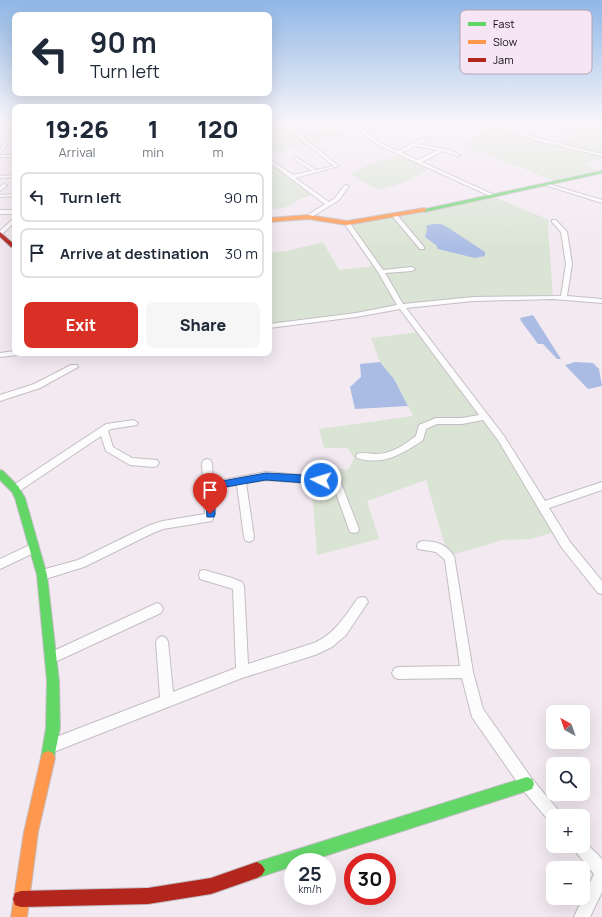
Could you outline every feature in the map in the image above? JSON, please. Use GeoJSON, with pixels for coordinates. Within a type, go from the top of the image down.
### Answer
{"type":"FeatureCollection","features":[{"type":"Feature","properties":{"kind":"street"},"geometry":{"type":"LineString","coordinates":[[274,164],[328,204]]}},
{"type":"Feature","properties":{"kind":"street"},"geometry":{"type":"LineString","coordinates":[[304,164],[315,171]]}},
{"type":"Feature","properties":{"kind":"street"},"geometry":{"type":"LineString","coordinates":[[292,177],[337,166],[334,164]]}},
{"type":"Feature","properties":{"kind":"street"},"geometry":{"type":"LineString","coordinates":[[422,164],[492,195]]}},
{"type":"Feature","properties":{"kind":"street"},"geometry":{"type":"LineString","coordinates":[[272,220],[308,217],[347,223],[395,216],[602,172]]}},
{"type":"Feature","properties":{"kind":"street"},"geometry":{"type":"LineString","coordinates":[[0,177],[12,176]]}},
{"type":"Feature","properties":{"kind":"street"},"geometry":{"type":"LineString","coordinates":[[547,184],[602,202]]}},
{"type":"Feature","properties":{"kind":"street"},"geometry":{"type":"LineString","coordinates":[[0,190],[5,185]]}},
{"type":"Feature","properties":{"kind":"street"},"geometry":{"type":"LineString","coordinates":[[308,217],[341,196],[347,186]]}},
{"type":"Feature","properties":{"kind":"street"},"geometry":{"type":"LineString","coordinates":[[0,196],[12,194]]}},
{"type":"Feature","properties":{"kind":"street"},"geometry":{"type":"LineString","coordinates":[[0,212],[12,212]]}},
{"type":"Feature","properties":{"kind":"street"},"geometry":{"type":"LineString","coordinates":[[395,216],[422,248]]}},
{"type":"Feature","properties":{"kind":"street"},"geometry":{"type":"LineString","coordinates":[[554,221],[564,232],[569,264],[564,298]]}},
{"type":"Feature","properties":{"kind":"street"},"geometry":{"type":"LineString","coordinates":[[12,222],[0,234],[12,244]]}},
{"type":"Feature","properties":{"kind":"street"},"geometry":{"type":"LineString","coordinates":[[347,223],[381,272],[401,306],[501,438],[566,545],[602,589]]}},
{"type":"Feature","properties":{"kind":"street"},"geometry":{"type":"LineString","coordinates":[[0,248],[12,246]]}},
{"type":"Feature","properties":{"kind":"street"},"geometry":{"type":"LineString","coordinates":[[381,272],[412,269]]}},
{"type":"Feature","properties":{"kind":"street"},"geometry":{"type":"LineString","coordinates":[[272,326],[356,315],[401,306],[473,299],[564,298],[602,301]]}},
{"type":"Feature","properties":{"kind":"street"},"geometry":{"type":"LineString","coordinates":[[0,355],[12,353]]}},
{"type":"Feature","properties":{"kind":"street"},"geometry":{"type":"LineString","coordinates":[[0,398],[38,386],[74,367]]}},
{"type":"Feature","properties":{"kind":"street"},"geometry":{"type":"LineString","coordinates":[[360,456],[377,459],[393,454],[420,438],[422,427],[427,423],[462,421],[485,417]]}},
{"type":"Feature","properties":{"kind":"street"},"geometry":{"type":"LineString","coordinates":[[15,490],[103,430],[113,425],[134,423]]}},
{"type":"Feature","properties":{"kind":"street"},"geometry":{"type":"LineString","coordinates":[[103,430],[109,449],[130,461],[154,463]]}},
{"type":"Feature","properties":{"kind":"street"},"geometry":{"type":"LineString","coordinates":[[42,575],[87,561],[150,529],[163,525],[208,518],[210,514],[207,462]]}},
{"type":"Feature","properties":{"kind":"street"},"geometry":{"type":"LineString","coordinates":[[0,474],[15,490],[20,498],[42,575],[51,658],[53,720],[51,746],[31,832],[18,917]]}},
{"type":"Feature","properties":{"kind":"street"},"geometry":{"type":"LineString","coordinates":[[209,486],[272,476],[336,481],[354,529]]}},
{"type":"Feature","properties":{"kind":"street"},"geometry":{"type":"LineString","coordinates":[[241,480],[249,537]]}},
{"type":"Feature","properties":{"kind":"street"},"geometry":{"type":"LineString","coordinates":[[542,506],[602,486]]}},
{"type":"Feature","properties":{"kind":"street"},"geometry":{"type":"LineString","coordinates":[[422,546],[437,546],[445,550],[450,559],[467,672],[477,712],[527,784],[548,809]]}},
{"type":"Feature","properties":{"kind":"street"},"geometry":{"type":"LineString","coordinates":[[0,564],[34,548]]}},
{"type":"Feature","properties":{"kind":"street"},"geometry":{"type":"LineString","coordinates":[[204,575],[235,583],[238,586],[242,672]]}},
{"type":"Feature","properties":{"kind":"street"},"geometry":{"type":"LineString","coordinates":[[51,746],[242,672],[315,649],[328,643],[342,631],[362,602]]}},
{"type":"Feature","properties":{"kind":"street"},"geometry":{"type":"LineString","coordinates":[[51,658],[157,609]]}},
{"type":"Feature","properties":{"kind":"street"},"geometry":{"type":"LineString","coordinates":[[162,642],[167,700]]}},
{"type":"Feature","properties":{"kind":"street"},"geometry":{"type":"LineString","coordinates":[[398,673],[467,672]]}},
{"type":"Feature","properties":{"kind":"street"},"geometry":{"type":"LineString","coordinates":[[21,899],[148,896],[211,886],[300,856],[527,784]]}},
{"type":"Feature","properties":{"kind":"street"},"geometry":{"type":"LineString","coordinates":[[586,853],[602,871]]}},
{"type":"Feature","properties":{"kind":"street"},"geometry":{"type":"LineString","coordinates":[[582,917],[602,875]]}},
{"type":"Feature","properties":{"kind":"green space"},"geometry":{"type":"Polygon","coordinates":[[[417,164],[428,169],[406,182],[378,190],[350,174],[368,165],[417,164]]]}},
{"type":"Feature","properties":{"kind":"green space"},"geometry":{"type":"Polygon","coordinates":[[[510,164],[588,164],[593,169],[601,172],[557,182],[510,164]]]}},
{"type":"Feature","properties":{"kind":"green space"},"geometry":{"type":"Polygon","coordinates":[[[272,166],[292,178],[311,195],[298,200],[287,207],[272,210],[272,166]]]}},
{"type":"Feature","properties":{"kind":"green space"},"geometry":{"type":"Polygon","coordinates":[[[490,195],[549,220],[548,229],[553,296],[422,302],[272,325],[272,253],[287,251],[323,242],[339,270],[374,266],[347,223],[427,209],[490,195]]]}},
{"type":"Feature","properties":{"kind":"green space"},"geometry":{"type":"Polygon","coordinates":[[[419,332],[498,440],[558,531],[531,539],[503,540],[448,556],[426,480],[367,501],[379,539],[317,555],[312,491],[312,465],[348,470],[354,458],[348,448],[324,448],[319,429],[413,416],[394,379],[380,362],[371,338],[419,332]]]}},
{"type":"Feature","properties":{"kind":"water"},"geometry":{"type":"Polygon","coordinates":[[[441,224],[447,227],[485,252],[485,256],[475,258],[438,249],[436,245],[425,237],[427,230],[426,226],[441,224]]]}},
{"type":"Feature","properties":{"kind":"water"},"geometry":{"type":"Polygon","coordinates":[[[533,315],[561,359],[557,359],[543,344],[538,344],[521,321],[520,318],[533,315]]]}},
{"type":"Feature","properties":{"kind":"water"},"geometry":{"type":"Polygon","coordinates":[[[380,362],[394,379],[408,406],[355,409],[350,387],[361,377],[360,364],[380,362]]]}},
{"type":"Feature","properties":{"kind":"water"},"geometry":{"type":"Polygon","coordinates":[[[575,362],[593,363],[599,369],[602,386],[588,389],[565,365],[575,362]]]}},
{"type":"Feature","properties":{"kind":"traffic: fast"},"geometry":{"type":"LineString","coordinates":[[424,210],[602,172]]}},
{"type":"Feature","properties":{"kind":"traffic: fast"},"geometry":{"type":"LineString","coordinates":[[0,474],[15,489],[20,498],[42,575],[53,681],[53,728],[48,758]]}},
{"type":"Feature","properties":{"kind":"traffic: fast"},"geometry":{"type":"LineString","coordinates":[[257,870],[527,784]]}},
{"type":"Feature","properties":{"kind":"traffic: slow"},"geometry":{"type":"LineString","coordinates":[[272,220],[308,217],[347,223],[424,210]]}},
{"type":"Feature","properties":{"kind":"traffic: slow"},"geometry":{"type":"LineString","coordinates":[[19,917],[31,832],[48,758]]}},
{"type":"Feature","properties":{"kind":"traffic: jam"},"geometry":{"type":"LineString","coordinates":[[0,234],[12,245]]}},
{"type":"Feature","properties":{"kind":"traffic: jam"},"geometry":{"type":"LineString","coordinates":[[21,899],[148,896],[211,886],[257,870]]}},
{"type":"Feature","properties":{"kind":"route"},"geometry":{"type":"LineString","coordinates":[[210,514],[209,486],[266,476],[321,480]]}}]}
